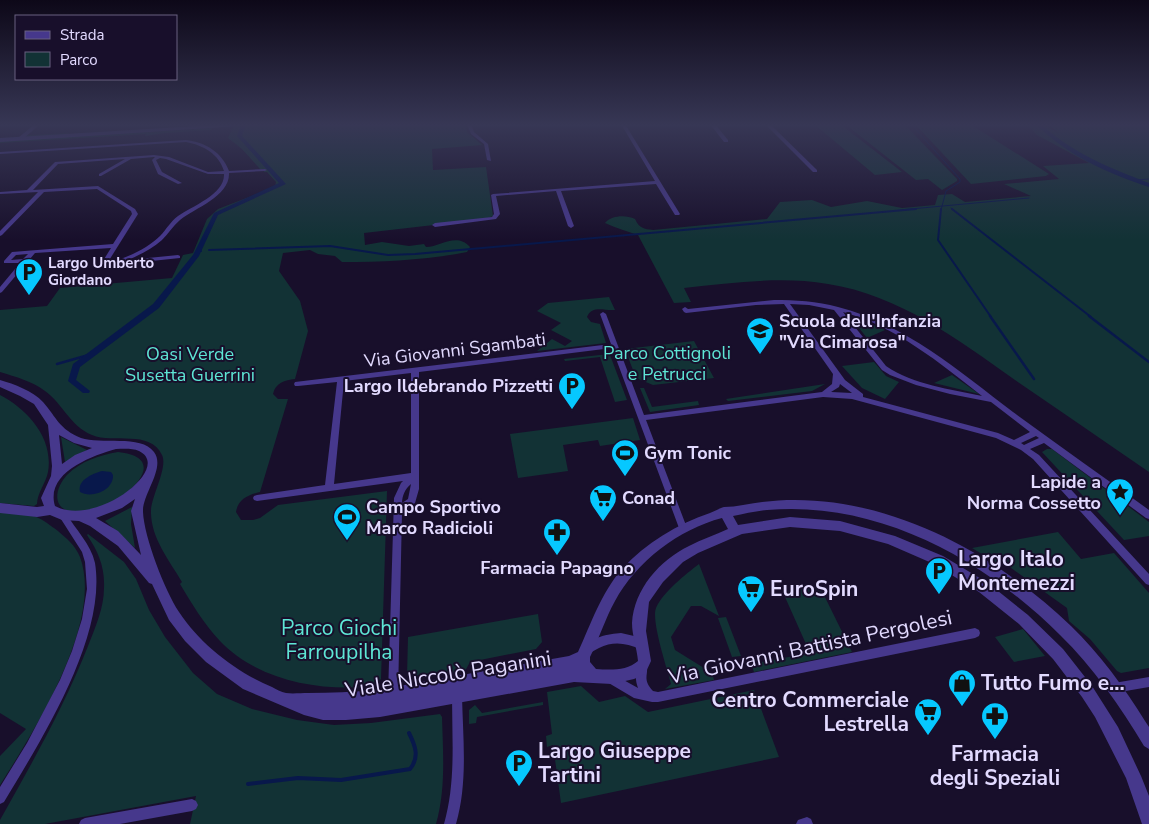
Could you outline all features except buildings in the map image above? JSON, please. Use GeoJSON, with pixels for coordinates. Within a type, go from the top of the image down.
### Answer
{"type":"FeatureCollection","features":[{"type":"Feature","properties":{"kind":"street"},"geometry":{"type":"LineString","coordinates":[[29,192],[56,163],[65,162]]}},
{"type":"Feature","properties":{"kind":"street"},"geometry":{"type":"LineString","coordinates":[[101,175],[123,162]]}},
{"type":"Feature","properties":{"kind":"street"},"geometry":{"type":"LineString","coordinates":[[155,162],[160,173],[180,182]]}},
{"type":"Feature","properties":{"kind":"street"},"geometry":{"type":"LineString","coordinates":[[177,162],[208,172],[227,173],[265,170]]}},
{"type":"Feature","properties":{"kind":"street"},"geometry":{"type":"LineString","coordinates":[[117,263],[160,239],[177,219],[209,201],[227,179],[227,173],[221,162]]}},
{"type":"Feature","properties":{"kind":"street"},"geometry":{"type":"LineString","coordinates":[[646,162],[677,214]]}},
{"type":"Feature","properties":{"kind":"street"},"geometry":{"type":"LineString","coordinates":[[806,162],[815,171]]}},
{"type":"Feature","properties":{"kind":"street"},"geometry":{"type":"LineString","coordinates":[[435,225],[494,218],[497,214],[493,195],[658,182]]}},
{"type":"Feature","properties":{"kind":"street"},"geometry":{"type":"LineString","coordinates":[[0,193],[98,188],[133,210],[135,214],[104,264],[178,258]]}},
{"type":"Feature","properties":{"kind":"street"},"geometry":{"type":"LineString","coordinates":[[558,190],[571,226]]}},
{"type":"Feature","properties":{"kind":"street"},"geometry":{"type":"LineString","coordinates":[[0,234],[42,191]]}},
{"type":"Feature","properties":{"kind":"street"},"geometry":{"type":"LineString","coordinates":[[3,262],[14,253],[115,246]]}},
{"type":"Feature","properties":{"kind":"street"},"geometry":{"type":"LineString","coordinates":[[0,290],[33,252]]}},
{"type":"Feature","properties":{"kind":"street"},"geometry":{"type":"LineString","coordinates":[[3,262],[25,260]]}},
{"type":"Feature","properties":{"kind":"street"},"geometry":{"type":"LineString","coordinates":[[786,303],[836,374],[848,387],[866,400]]}},
{"type":"Feature","properties":{"kind":"street"},"geometry":{"type":"LineString","coordinates":[[685,309],[686,311],[786,303],[817,304],[836,308],[893,330],[921,348],[1149,515]]}},
{"type":"Feature","properties":{"kind":"street"},"geometry":{"type":"LineString","coordinates":[[836,308],[890,373],[907,380],[994,401]]}},
{"type":"Feature","properties":{"kind":"street"},"geometry":{"type":"LineString","coordinates":[[603,314],[683,528]]}},
{"type":"Feature","properties":{"kind":"street","name":"Via Giovanni Sgambati"},"geometry":{"type":"LineString","coordinates":[[298,384],[615,346]]}},
{"type":"Feature","properties":{"kind":"street"},"geometry":{"type":"LineString","coordinates":[[398,511],[412,501],[415,489],[415,370]]}},
{"type":"Feature","properties":{"kind":"street"},"geometry":{"type":"LineString","coordinates":[[823,394],[836,385],[836,374]]}},
{"type":"Feature","properties":{"kind":"street"},"geometry":{"type":"LineString","coordinates":[[329,488],[341,379]]}},
{"type":"Feature","properties":{"kind":"street"},"geometry":{"type":"LineString","coordinates":[[0,383],[21,391],[39,403],[53,424],[69,436],[82,442],[112,446]]}},
{"type":"Feature","properties":{"kind":"street"},"geometry":{"type":"LineString","coordinates":[[641,418],[823,394],[843,395],[998,436],[1024,448],[1043,465],[1149,581]]}},
{"type":"Feature","properties":{"kind":"street"},"geometry":{"type":"LineString","coordinates":[[53,424],[57,466],[56,478]]}},
{"type":"Feature","properties":{"kind":"street"},"geometry":{"type":"LineString","coordinates":[[1014,443],[1036,432]]}},
{"type":"Feature","properties":{"kind":"street"},"geometry":{"type":"LineString","coordinates":[[1024,448],[1045,439]]}},
{"type":"Feature","properties":{"kind":"street","name":"Viale Niccolò Paganini"},"geometry":{"type":"LineString","coordinates":[[112,446],[127,444],[139,446],[148,452],[152,460],[152,466],[137,511],[146,548],[160,589],[174,616],[190,636],[211,657],[248,684],[284,700],[323,713],[380,710],[565,676],[591,674],[598,677],[606,677],[635,672],[643,663]]}},
{"type":"Feature","properties":{"kind":"street"},"geometry":{"type":"LineString","coordinates":[[112,446],[80,457],[56,478],[48,490],[47,501],[52,510],[63,516],[81,517],[100,513],[118,505],[133,495],[145,483]]}},
{"type":"Feature","properties":{"kind":"street"},"geometry":{"type":"LineString","coordinates":[[257,498],[414,476]]}},
{"type":"Feature","properties":{"kind":"street"},"geometry":{"type":"LineString","coordinates":[[393,695],[398,498],[400,491],[414,476]]}},
{"type":"Feature","properties":{"kind":"street"},"geometry":{"type":"LineString","coordinates":[[591,674],[583,664],[585,653],[603,609],[620,581],[644,556],[683,528],[725,512],[785,502],[846,507],[913,529],[947,545],[979,563],[1013,586],[1057,623],[1087,653],[1114,688],[1149,741]]}},
{"type":"Feature","properties":{"kind":"street"},"geometry":{"type":"LineString","coordinates":[[0,508],[38,512],[52,510]]}},
{"type":"Feature","properties":{"kind":"street"},"geometry":{"type":"LineString","coordinates":[[725,512],[736,532]]}},
{"type":"Feature","properties":{"kind":"street"},"geometry":{"type":"LineString","coordinates":[[0,798],[44,722],[73,664],[88,620],[92,590],[90,562],[82,543],[70,531],[63,516]]}},
{"type":"Feature","properties":{"kind":"street","name":"Viale Niccolò Paganini"},"geometry":{"type":"LineString","coordinates":[[81,517],[99,524],[118,538],[135,556],[160,589]]}},
{"type":"Feature","properties":{"kind":"street"},"geometry":{"type":"LineString","coordinates":[[643,663],[645,653],[640,644],[639,622],[643,602],[658,579],[677,560],[694,548],[736,532],[788,522],[844,526],[895,540],[933,557],[968,578],[1028,624],[1057,653],[1098,710],[1126,760],[1142,797],[1149,822]]}},
{"type":"Feature","properties":{"kind":"street"},"geometry":{"type":"LineString","coordinates":[[968,578],[979,563]]}},
{"type":"Feature","properties":{"kind":"street","name":"Via Giovanni Battista Pergolesi"},"geometry":{"type":"LineString","coordinates":[[606,677],[613,679],[634,694],[652,697],[667,696],[975,633]]}},
{"type":"Feature","properties":{"kind":"street","name":"Viale Niccolò Paganini"},"geometry":{"type":"LineString","coordinates":[[284,700],[346,700],[393,695],[570,663],[597,643],[621,638],[633,639],[640,644]]}},
{"type":"Feature","properties":{"kind":"street","name":"Via Giovanni Battista Pergolesi"},"geometry":{"type":"LineString","coordinates":[[643,663],[640,678],[644,691],[652,697]]}},
{"type":"Feature","properties":{"kind":"street"},"geometry":{"type":"LineString","coordinates":[[1114,688],[1149,682]]}},
{"type":"Feature","properties":{"kind":"street"},"geometry":{"type":"LineString","coordinates":[[450,824],[457,799],[457,696]]}},
{"type":"Feature","properties":{"kind":"street"},"geometry":{"type":"LineString","coordinates":[[85,824],[192,805]]}},
{"type":"Feature","properties":{"kind":"green space","name":"Oasi Verde Susetta Guerrini"},"geometry":{"type":"Polygon","coordinates":[[[254,162],[433,162],[433,170],[486,167],[493,216],[486,219],[364,233],[365,245],[382,242],[409,246],[424,244],[426,247],[454,240],[465,243],[470,247],[467,252],[405,260],[342,262],[335,256],[318,254],[310,250],[283,253],[279,271],[300,301],[308,331],[295,379],[281,383],[274,390],[273,394],[278,399],[288,399],[260,492],[244,498],[236,512],[241,520],[253,520],[260,518],[278,505],[387,491],[381,679],[374,686],[333,687],[292,681],[253,666],[235,655],[220,641],[198,614],[157,539],[151,510],[163,467],[163,460],[156,447],[149,442],[140,440],[92,435],[72,421],[57,402],[40,388],[0,372],[0,310],[47,306],[60,288],[172,278],[183,255],[193,253],[207,219],[218,209],[275,187],[276,182],[267,172],[260,169],[254,162]]]}},
{"type":"Feature","properties":{"kind":"green space"},"geometry":{"type":"Polygon","coordinates":[[[860,162],[890,162],[902,172],[875,175],[860,162]]]}},
{"type":"Feature","properties":{"kind":"green space"},"geometry":{"type":"Polygon","coordinates":[[[894,162],[941,162],[957,181],[942,190],[928,179],[916,180],[894,162]]]}},
{"type":"Feature","properties":{"kind":"green space"},"geometry":{"type":"Polygon","coordinates":[[[951,162],[1031,162],[1049,174],[1046,176],[971,184],[951,162]]]}},
{"type":"Feature","properties":{"kind":"green space"},"geometry":{"type":"Polygon","coordinates":[[[1149,162],[1149,472],[971,349],[903,308],[854,290],[828,284],[774,280],[684,288],[691,302],[674,303],[638,235],[605,223],[611,218],[628,217],[635,219],[642,228],[653,230],[767,219],[780,202],[812,200],[831,207],[867,201],[902,208],[935,205],[938,195],[952,194],[965,202],[1031,196],[1004,184],[1059,179],[1043,166],[1149,162]]]}},
{"type":"Feature","properties":{"kind":"green space"},"geometry":{"type":"Polygon","coordinates":[[[609,297],[615,310],[595,310],[589,313],[587,317],[591,322],[600,324],[606,343],[537,351],[552,339],[565,346],[572,341],[551,330],[561,323],[537,311],[548,303],[609,297]]]}},
{"type":"Feature","properties":{"kind":"green space"},"geometry":{"type":"Polygon","coordinates":[[[855,317],[885,330],[867,338],[851,318],[855,317]]]}},
{"type":"Feature","properties":{"kind":"green space","name":"Parco Cottignoli e Petrucci"},"geometry":{"type":"Polygon","coordinates":[[[694,341],[714,378],[653,385],[636,378],[625,349],[694,341]]]}},
{"type":"Feature","properties":{"kind":"green space"},"geometry":{"type":"Polygon","coordinates":[[[609,354],[627,400],[615,402],[600,357],[565,361],[564,359],[609,354]]]}},
{"type":"Feature","properties":{"kind":"green space"},"geometry":{"type":"Polygon","coordinates":[[[874,362],[886,376],[899,382],[885,399],[862,388],[842,366],[874,362]]]}},
{"type":"Feature","properties":{"kind":"green space"},"geometry":{"type":"Polygon","coordinates":[[[952,375],[979,394],[934,383],[952,375]]]}},
{"type":"Feature","properties":{"kind":"green space"},"geometry":{"type":"Polygon","coordinates":[[[825,384],[812,391],[728,401],[726,399],[825,384]]]}},
{"type":"Feature","properties":{"kind":"green space"},"geometry":{"type":"Polygon","coordinates":[[[640,388],[644,388],[652,407],[698,401],[699,405],[650,412],[640,388]]]}},
{"type":"Feature","properties":{"kind":"green space"},"geometry":{"type":"Polygon","coordinates":[[[0,395],[20,408],[29,417],[43,436],[47,448],[48,472],[38,496],[37,504],[34,506],[0,503],[0,395]]]}},
{"type":"Feature","properties":{"kind":"green space"},"geometry":{"type":"Polygon","coordinates":[[[633,418],[640,440],[600,446],[598,440],[563,445],[568,471],[518,478],[510,434],[633,418]]]}},
{"type":"Feature","properties":{"kind":"green space"},"geometry":{"type":"Polygon","coordinates":[[[61,437],[87,450],[65,462],[61,437]]]}},
{"type":"Feature","properties":{"kind":"green space"},"geometry":{"type":"Polygon","coordinates":[[[1052,449],[1149,522],[1149,536],[1124,540],[1042,452],[1052,449]]]}},
{"type":"Feature","properties":{"kind":"green space"},"geometry":{"type":"Polygon","coordinates":[[[118,452],[135,456],[143,463],[143,472],[129,491],[117,500],[92,510],[75,512],[61,507],[57,497],[58,492],[63,480],[72,470],[91,459],[118,452]]]}},
{"type":"Feature","properties":{"kind":"green space"},"geometry":{"type":"Polygon","coordinates":[[[132,507],[131,524],[135,548],[105,521],[132,507]]]}},
{"type":"Feature","properties":{"kind":"green space"},"geometry":{"type":"Polygon","coordinates":[[[18,512],[44,521],[70,542],[80,557],[85,583],[82,612],[74,643],[62,675],[47,706],[0,785],[0,756],[26,729],[0,713],[0,513],[18,512]]]}},
{"type":"Feature","properties":{"kind":"green space"},"geometry":{"type":"Polygon","coordinates":[[[1058,532],[1081,559],[1114,553],[1149,593],[1149,668],[1121,673],[1117,671],[1090,639],[1069,621],[1067,608],[1007,565],[995,562],[972,548],[1058,532]]]}},
{"type":"Feature","properties":{"kind":"green space"},"geometry":{"type":"Polygon","coordinates":[[[88,534],[124,562],[136,579],[149,610],[165,637],[193,673],[217,694],[252,709],[297,720],[334,725],[371,723],[440,714],[442,717],[443,771],[441,798],[436,824],[190,824],[196,796],[45,824],[0,824],[0,820],[69,691],[99,618],[104,595],[104,580],[100,560],[88,534]]]}},
{"type":"Feature","properties":{"kind":"green space"},"geometry":{"type":"Polygon","coordinates":[[[699,564],[719,616],[701,606],[691,606],[671,637],[675,650],[712,673],[714,680],[665,689],[671,684],[657,634],[656,608],[669,590],[699,564]]]}},
{"type":"Feature","properties":{"kind":"green space"},"geometry":{"type":"Polygon","coordinates":[[[819,585],[852,652],[754,672],[751,664],[810,653],[784,591],[819,585]]]}},
{"type":"Feature","properties":{"kind":"green space"},"geometry":{"type":"Polygon","coordinates":[[[538,614],[542,642],[536,649],[470,662],[465,671],[412,680],[407,676],[408,637],[538,614]]]}},
{"type":"Feature","properties":{"kind":"green space"},"geometry":{"type":"Polygon","coordinates":[[[726,617],[741,656],[732,657],[718,618],[726,617]]]}},
{"type":"Feature","properties":{"kind":"green space"},"geometry":{"type":"Polygon","coordinates":[[[1023,629],[1045,656],[1014,662],[995,637],[1023,629]]]}},
{"type":"Feature","properties":{"kind":"green space"},"geometry":{"type":"Polygon","coordinates":[[[581,686],[599,702],[625,696],[648,712],[754,690],[779,757],[561,803],[553,745],[547,747],[546,736],[552,734],[547,692],[581,686]]]}},
{"type":"Feature","properties":{"kind":"green space"},"geometry":{"type":"Polygon","coordinates":[[[543,702],[543,705],[477,717],[476,723],[469,724],[469,710],[475,705],[482,713],[543,702]]]}},
{"type":"Feature","properties":{"kind":"shaded area"},"geometry":{"type":"Polygon","coordinates":[[[102,471],[111,472],[113,475],[110,485],[106,489],[96,494],[80,492],[83,481],[102,471]]]}},
{"type":"Feature","properties":{"kind":"waterway"},"geometry":{"type":"LineString","coordinates":[[86,391],[72,381],[76,366],[156,306],[196,256],[216,214],[283,184],[263,162]]}},
{"type":"Feature","properties":{"kind":"waterway"},"geometry":{"type":"LineString","coordinates":[[942,206],[946,191],[960,182],[960,179],[945,162]]}},
{"type":"Feature","properties":{"kind":"waterway"},"geometry":{"type":"LineString","coordinates":[[1095,162],[1149,185]]}},
{"type":"Feature","properties":{"kind":"waterway"},"geometry":{"type":"LineString","coordinates":[[1137,180],[1149,179]]}},
{"type":"Feature","properties":{"kind":"waterway"},"geometry":{"type":"LineString","coordinates":[[942,206],[1029,198]]}},
{"type":"Feature","properties":{"kind":"waterway"},"geometry":{"type":"LineString","coordinates":[[900,210],[942,206]]}},
{"type":"Feature","properties":{"kind":"waterway"},"geometry":{"type":"LineString","coordinates":[[941,210],[942,206]]}},
{"type":"Feature","properties":{"kind":"waterway"},"geometry":{"type":"LineString","coordinates":[[209,250],[330,246],[388,255],[415,254],[916,209]]}},
{"type":"Feature","properties":{"kind":"waterway"},"geometry":{"type":"LineString","coordinates":[[941,209],[938,240],[991,317]]}},
{"type":"Feature","properties":{"kind":"waterway"},"geometry":{"type":"LineString","coordinates":[[952,209],[1091,317]]}},
{"type":"Feature","properties":{"kind":"waterway"},"geometry":{"type":"LineString","coordinates":[[990,316],[1034,379]]}},
{"type":"Feature","properties":{"kind":"waterway"},"geometry":{"type":"LineString","coordinates":[[1089,316],[1149,362]]}},
{"type":"Feature","properties":{"kind":"waterway"},"geometry":{"type":"LineString","coordinates":[[57,364],[92,354]]}},
{"type":"Feature","properties":{"kind":"waterway"},"geometry":{"type":"LineString","coordinates":[[248,784],[298,778],[341,780],[410,769],[416,756],[415,746],[409,733]]}},
{"type":"Feature","properties":{"kind":"place","name":"Largo Umberto Giordano"},"geometry":{"type":"Point","coordinates":[29,296]}},
{"type":"Feature","properties":{"kind":"place","name":"Scuola dell'Infanzia \"Via Cimarosa\""},"geometry":{"type":"Point","coordinates":[760,355]}},
{"type":"Feature","properties":{"kind":"place","name":"Largo Ildebrando Pizzetti"},"geometry":{"type":"Point","coordinates":[572,410]}},
{"type":"Feature","properties":{"kind":"place","name":"Gym Tonic"},"geometry":{"type":"Point","coordinates":[625,477]}},
{"type":"Feature","properties":{"kind":"place","name":"Lapide a Norma Cossetto"},"geometry":{"type":"Point","coordinates":[1120,516]}},
{"type":"Feature","properties":{"kind":"place","name":"Conad"},"geometry":{"type":"Point","coordinates":[603,522]}},
{"type":"Feature","properties":{"kind":"place","name":"Campo Sportivo Marco Radicioli"},"geometry":{"type":"Point","coordinates":[347,541]}},
{"type":"Feature","properties":{"kind":"place","name":"Farmacia Papagno"},"geometry":{"type":"Point","coordinates":[557,556]}},
{"type":"Feature","properties":{"kind":"place","name":"Largo Italo Montemezzi"},"geometry":{"type":"Point","coordinates":[939,595]}},
{"type":"Feature","properties":{"kind":"place","name":"EuroSpin"},"geometry":{"type":"Point","coordinates":[751,613]}},
{"type":"Feature","properties":{"kind":"place","name":"Tutto Fumo e..."},"geometry":{"type":"Point","coordinates":[962,707]}},
{"type":"Feature","properties":{"kind":"place","name":"Centro Commerciale Lestrella"},"geometry":{"type":"Point","coordinates":[928,736]}},
{"type":"Feature","properties":{"kind":"place","name":"Farmacia degli Speziali"},"geometry":{"type":"Point","coordinates":[995,740]}},
{"type":"Feature","properties":{"kind":"place","name":"Largo Giuseppe Tartini"},"geometry":{"type":"Point","coordinates":[519,787]}},
{"type":"Feature","properties":{"kind":"park label","name":"Parco Giochi Farroupilha"},"geometry":{"type":"Point","coordinates":[339,640]}}]}
